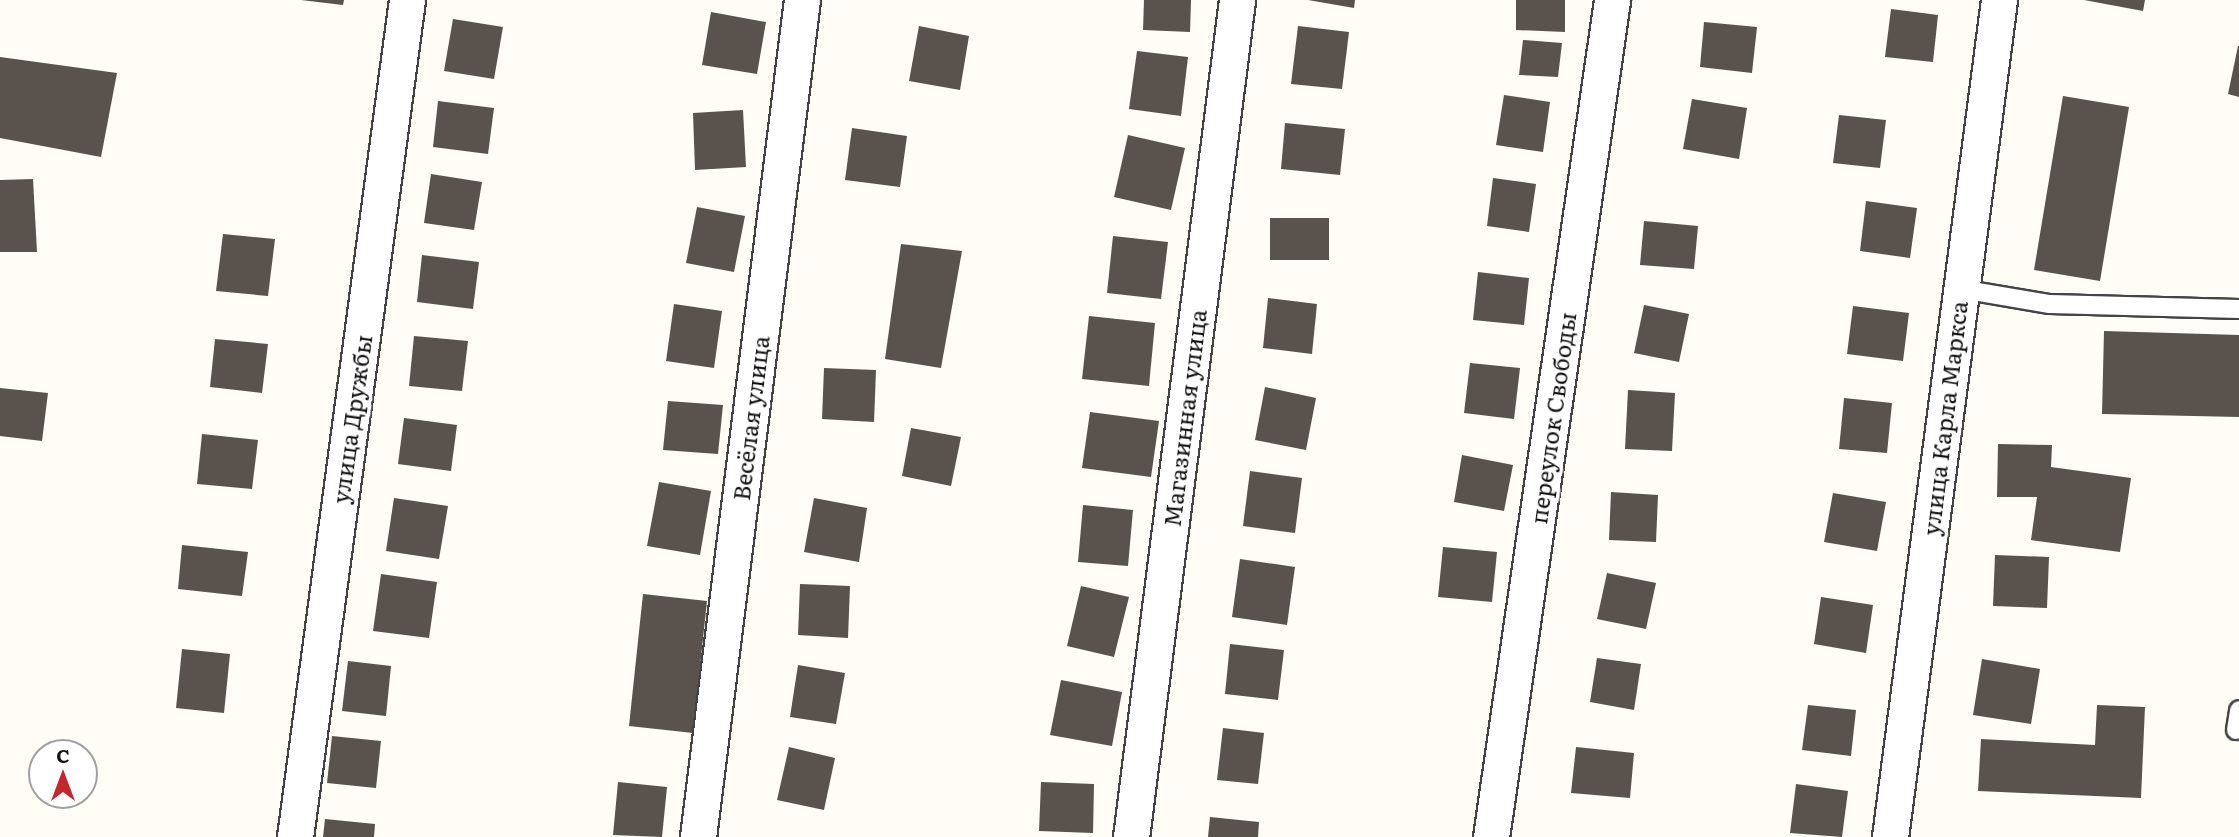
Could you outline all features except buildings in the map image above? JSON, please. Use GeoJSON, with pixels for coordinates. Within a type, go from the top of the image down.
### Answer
{"type":"FeatureCollection","features":[{"type":"Feature","properties":{"kind":"street","name":"улица Дружбы"},"geometry":{"type":"LineString","coordinates":[[295,837],[407,0]]}},
{"type":"Feature","properties":{"kind":"street","name":"Весёлая улица"},"geometry":{"type":"LineString","coordinates":[[698,837],[802,0]]}},
{"type":"Feature","properties":{"kind":"street","name":"Магазинная улица"},"geometry":{"type":"LineString","coordinates":[[1131,837],[1237,0]]}},
{"type":"Feature","properties":{"kind":"street","name":"переулок Свободы"},"geometry":{"type":"LineString","coordinates":[[1492,837],[1612,0]]}},
{"type":"Feature","properties":{"kind":"street","name":"улица Карла Маркса"},"geometry":{"type":"LineString","coordinates":[[1890,837],[1999,0]]}},
{"type":"Feature","properties":{"kind":"lane"},"geometry":{"type":"LineString","coordinates":[[1961,289],[2050,304],[2239,309]]}},
{"type":"Feature","properties":{"kind":"lane"},"geometry":{"type":"LineString","coordinates":[[2236,730],[2239,710]]}}]}
